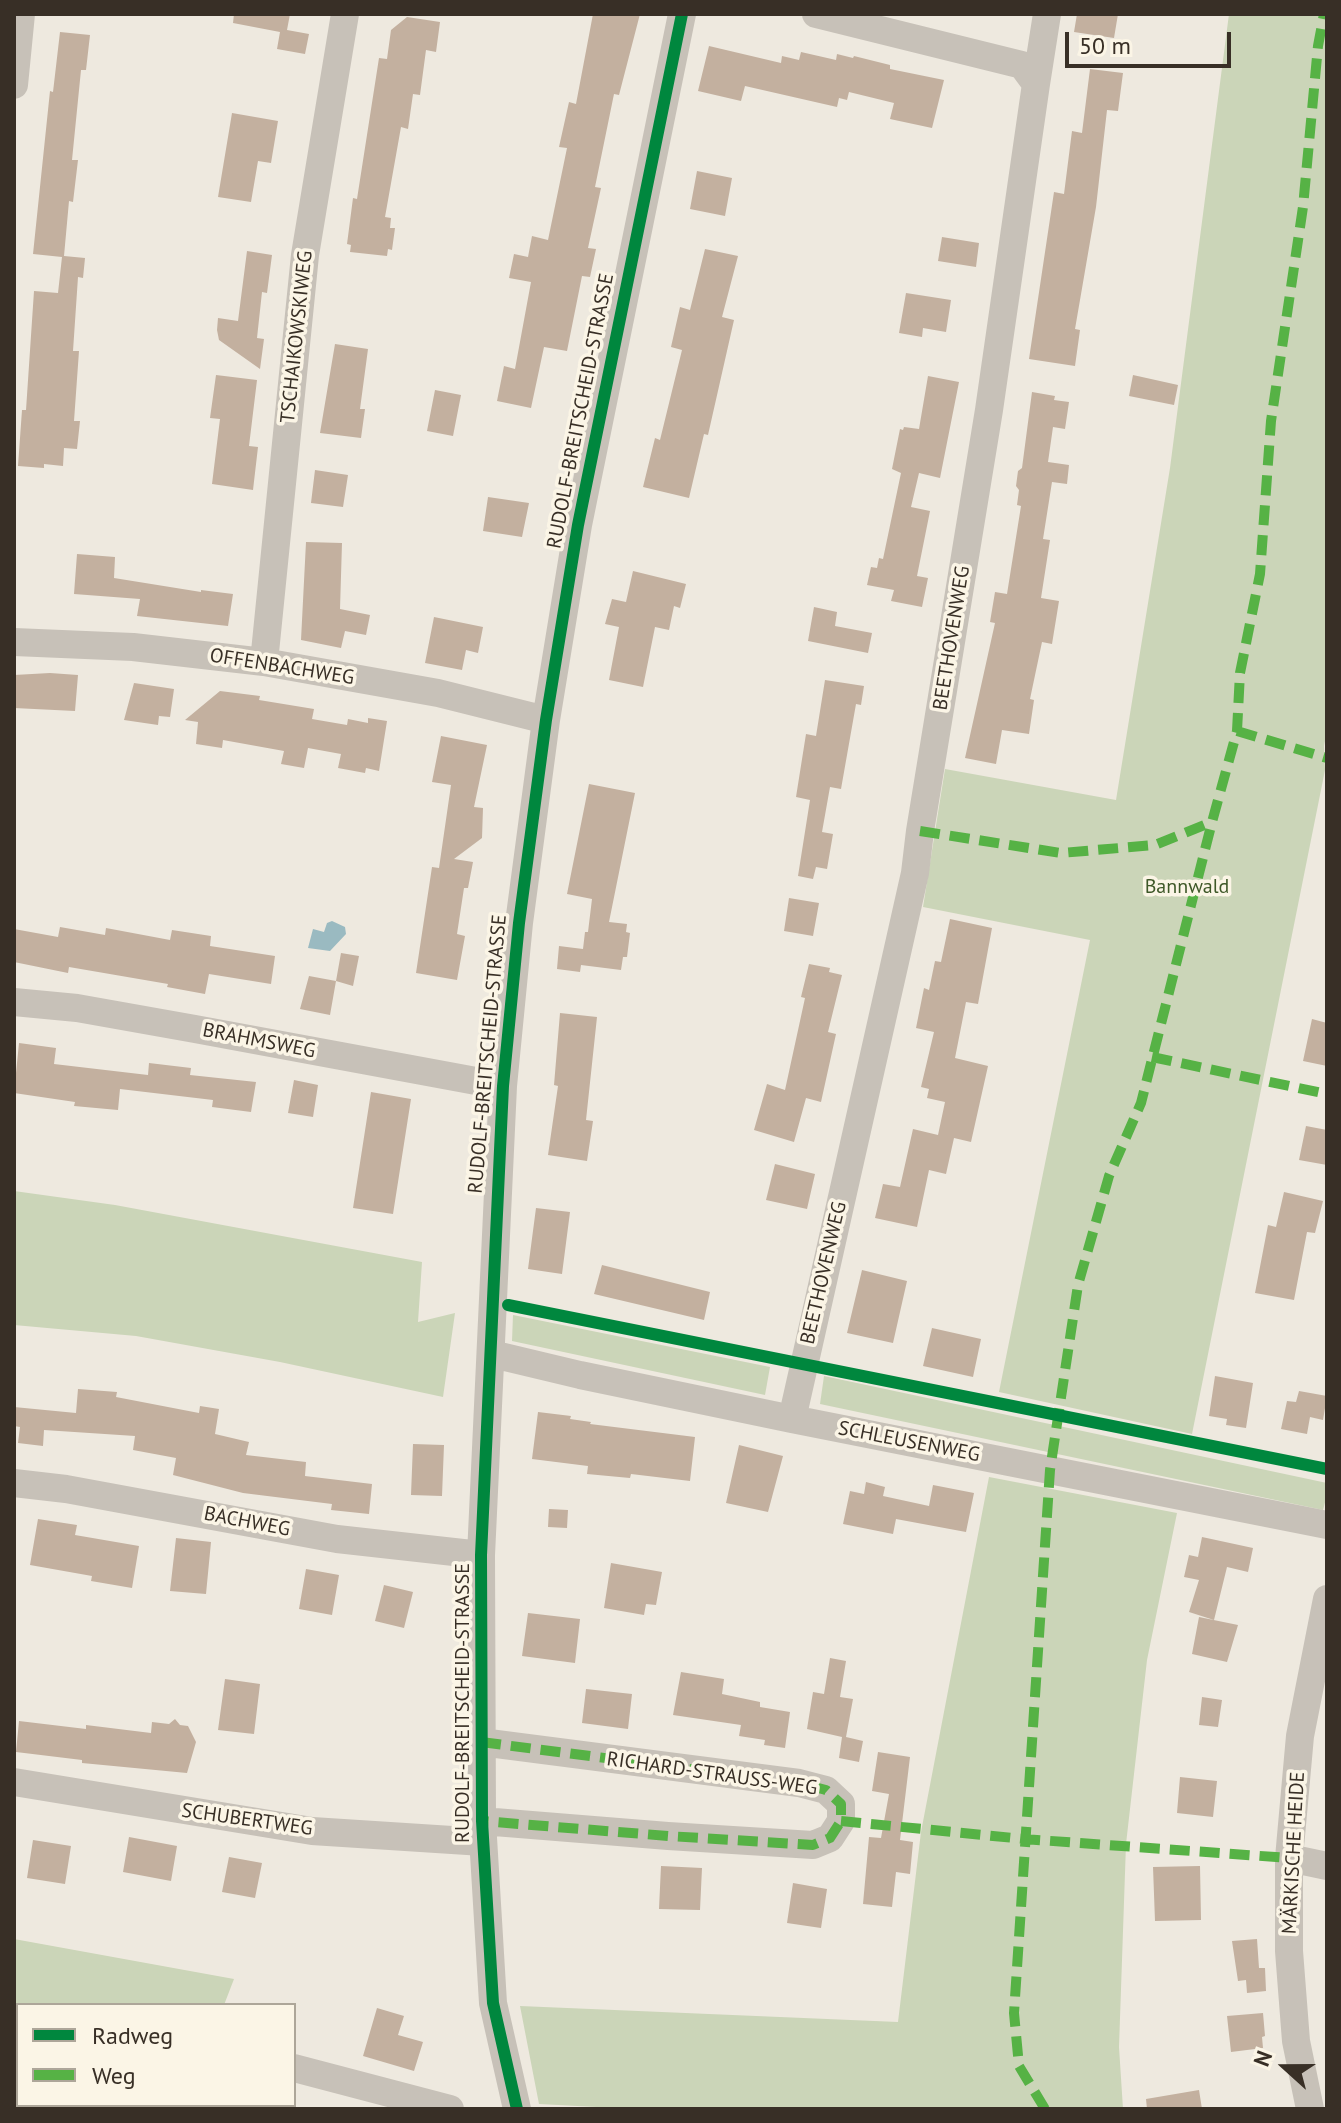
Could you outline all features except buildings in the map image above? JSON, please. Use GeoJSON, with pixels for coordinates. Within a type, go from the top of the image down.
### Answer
{"type":"FeatureCollection","features":[{"type":"Feature","properties":{"kind":"street"},"geometry":{"type":"LineString","coordinates":[[14,85],[21,14]]}},
{"type":"Feature","properties":{"kind":"street","name":"TSCHAIKOWSKIWEG"},"geometry":{"type":"LineString","coordinates":[[264,662],[305,255],[345,14]]}},
{"type":"Feature","properties":{"kind":"street","name":"RUDOLF-BREITSCHEID-STRASSE"},"geometry":{"type":"LineString","coordinates":[[517,2109],[493,2003],[481,1742],[481,1555],[503,1086],[519,923],[546,720],[578,525],[682,14]]}},
{"type":"Feature","properties":{"kind":"street"},"geometry":{"type":"LineString","coordinates":[[816,14],[1022,65],[1036,84]]}},
{"type":"Feature","properties":{"kind":"street","name":"BEETHOVENWEG"},"geometry":{"type":"LineString","coordinates":[[792,1419],[915,873],[989,410],[1047,14]]}},
{"type":"Feature","properties":{"kind":"street","name":"OFFENBACHWEG"},"geometry":{"type":"LineString","coordinates":[[14,642],[133,647],[264,662],[438,693],[546,720]]}},
{"type":"Feature","properties":{"kind":"street","name":"BRAHMSWEG"},"geometry":{"type":"LineString","coordinates":[[14,1002],[122,1016],[503,1086]]}},
{"type":"Feature","properties":{"kind":"street","name":"SCHLEUSENWEG"},"geometry":{"type":"LineString","coordinates":[[492,1354],[792,1419],[1327,1525]]}},
{"type":"Feature","properties":{"kind":"street","name":"BACHWEG"},"geometry":{"type":"LineString","coordinates":[[14,1483],[66,1489],[337,1539],[481,1555]]}},
{"type":"Feature","properties":{"kind":"street","name":"MÄRKISCHE HEIDE"},"geometry":{"type":"LineString","coordinates":[[1310,2109],[1296,2041],[1289,1951],[1289,1858],[1300,1736],[1327,1599]]}},
{"type":"Feature","properties":{"kind":"street","name":"RICHARD-STRAUSS-WEG"},"geometry":{"type":"LineString","coordinates":[[481,1742],[799,1783],[826,1790],[841,1804],[841,1821],[830,1838],[813,1845],[668,1836],[483,1831]]}},
{"type":"Feature","properties":{"kind":"street","name":"SCHUBERTWEG"},"geometry":{"type":"LineString","coordinates":[[14,1782],[312,1831],[483,1831]]}},
{"type":"Feature","properties":{"kind":"street"},"geometry":{"type":"LineString","coordinates":[[1289,1858],[1327,1866]]}},
{"type":"Feature","properties":{"kind":"street"},"geometry":{"type":"LineString","coordinates":[[296,2069],[450,2109]]}},
{"type":"Feature","properties":{"kind":"green space","name":"Bannwald"},"geometry":{"type":"Polygon","coordinates":[[[1229,14],[1327,14],[1327,731],[1325,770],[1192,1434],[999,1392],[1090,940],[923,907],[945,769],[1116,800],[1170,468],[1229,14]]]}},
{"type":"Feature","properties":{"kind":"green space"},"geometry":{"type":"Polygon","coordinates":[[[14,1191],[115,1205],[422,1262],[418,1322],[455,1313],[443,1397],[280,1362],[136,1336],[14,1325],[14,1191]]]}},
{"type":"Feature","properties":{"kind":"green space"},"geometry":{"type":"Polygon","coordinates":[[[513,1315],[770,1367],[765,1395],[512,1341],[513,1315]]]}},
{"type":"Feature","properties":{"kind":"green space"},"geometry":{"type":"Polygon","coordinates":[[[824,1376],[1327,1483],[1327,1495],[1323,1510],[820,1404],[824,1376]]]}},
{"type":"Feature","properties":{"kind":"green space"},"geometry":{"type":"Polygon","coordinates":[[[989,1477],[1177,1513],[1147,1660],[1126,1844],[1119,2047],[1123,2109],[635,2109],[539,2104],[520,2006],[898,2022],[921,1832],[989,1477]]]}},
{"type":"Feature","properties":{"kind":"green space"},"geometry":{"type":"Polygon","coordinates":[[[14,1939],[234,1979],[225,2003],[16,2003],[16,2107],[221,2109],[14,2109],[14,1939]]]}},
{"type":"Feature","properties":{"kind":"water"},"geometry":{"type":"Polygon","coordinates":[[[332,921],[345,927],[346,934],[330,951],[308,948],[313,929],[324,932],[327,923],[332,921]]]}},
{"type":"Feature","properties":{"kind":"marked path"},"geometry":{"type":"LineString","coordinates":[[1045,2109],[1019,2066],[1014,2013],[1050,1470],[1078,1285],[1109,1176],[1141,1103],[1237,731],[1240,673],[1260,574],[1271,421],[1303,207],[1318,46],[1324,14]]}},
{"type":"Feature","properties":{"kind":"marked path"},"geometry":{"type":"LineString","coordinates":[[1237,731],[1327,758]]}},
{"type":"Feature","properties":{"kind":"marked path"},"geometry":{"type":"LineString","coordinates":[[920,831],[1061,853],[1155,845],[1212,822]]}},
{"type":"Feature","properties":{"kind":"marked path"},"geometry":{"type":"LineString","coordinates":[[1152,1057],[1327,1094]]}},
{"type":"Feature","properties":{"kind":"marked path"},"geometry":{"type":"LineString","coordinates":[[481,1742],[799,1783],[826,1790],[841,1804],[841,1821],[830,1838],[813,1845],[482,1821]]}},
{"type":"Feature","properties":{"kind":"marked path"},"geometry":{"type":"LineString","coordinates":[[841,1821],[1024,1839],[1289,1858]]}},
{"type":"Feature","properties":{"kind":"cycle path"},"geometry":{"type":"LineString","coordinates":[[517,2109],[493,2003],[482,1821],[481,1555],[503,1086],[519,923],[546,720],[578,525],[682,14]]}},
{"type":"Feature","properties":{"kind":"cycle path"},"geometry":{"type":"LineString","coordinates":[[508,1305],[1327,1469]]}}]}
